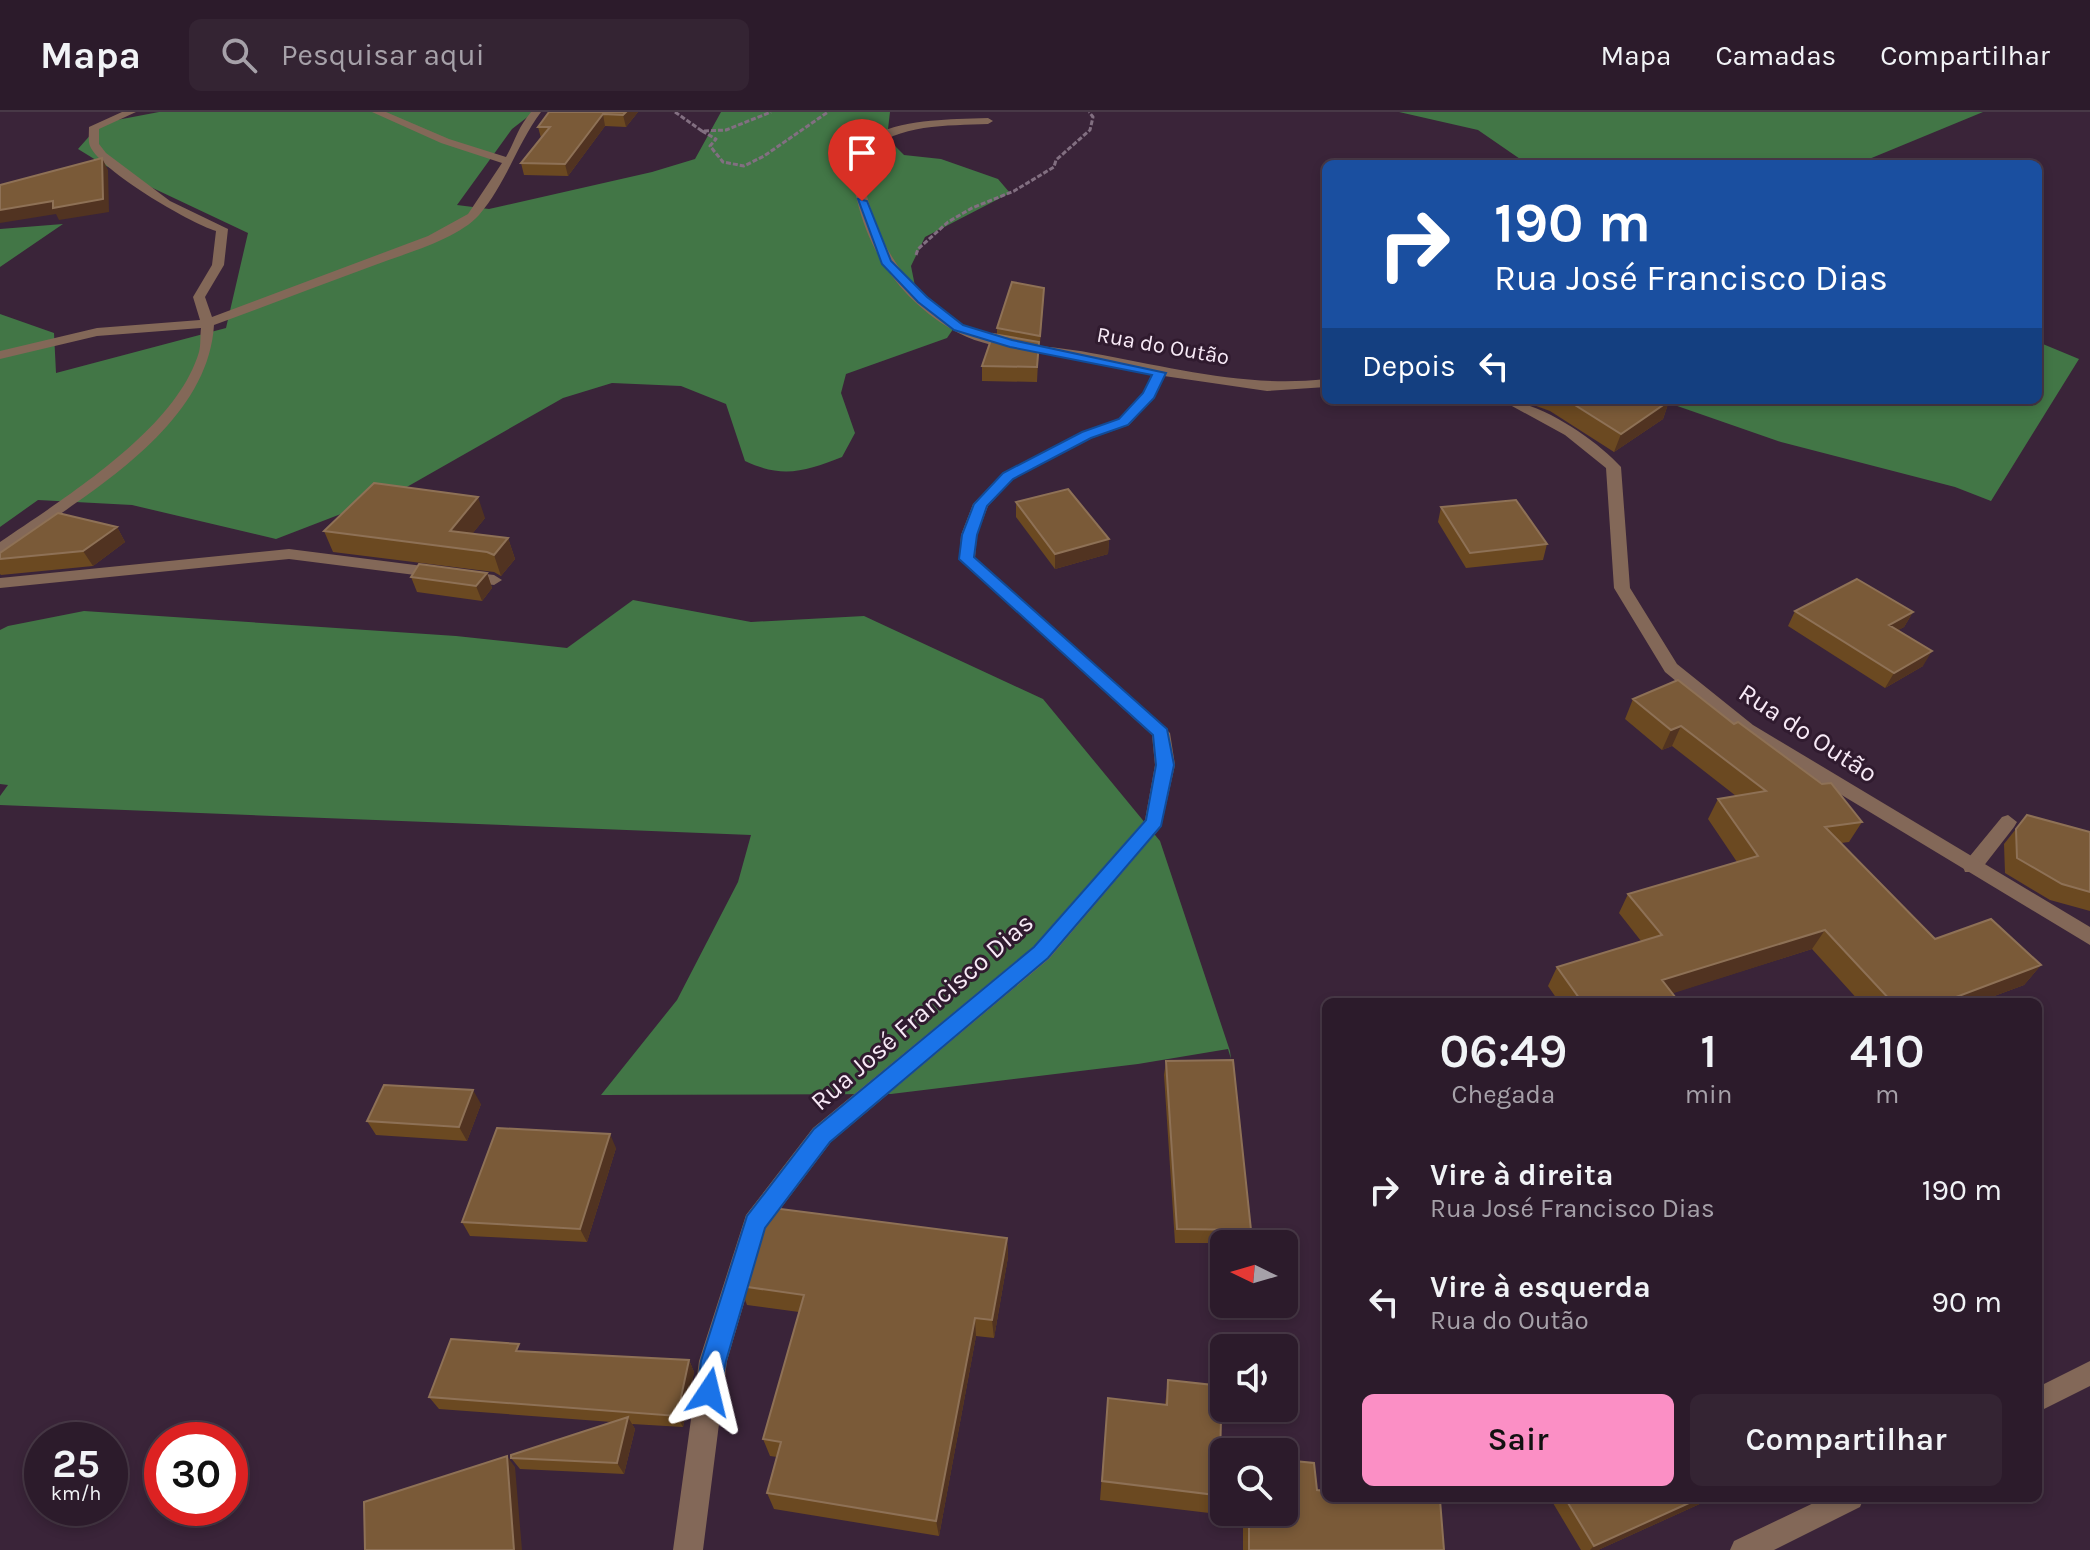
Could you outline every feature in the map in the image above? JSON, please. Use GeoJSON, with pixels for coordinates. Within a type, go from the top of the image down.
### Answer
{"type":"FeatureCollection","features":[{"type":"Feature","properties":{"kind":"street"},"geometry":{"type":"LineString","coordinates":[[0,549],[116,469],[181,401],[206,352],[208,323],[199,297],[218,265],[222,229],[197,221],[166,203],[102,155],[94,144],[94,127],[131,112]]}},
{"type":"Feature","properties":{"kind":"street"},"geometry":{"type":"LineString","coordinates":[[377,112],[445,141],[508,161]]}},
{"type":"Feature","properties":{"kind":"street"},"geometry":{"type":"LineString","coordinates":[[0,355],[97,332],[208,323],[432,239],[472,216],[493,189],[518,145],[519,134],[536,112]]}},
{"type":"Feature","properties":{"kind":"street","name":"Rua do Outão"},"geometry":{"type":"LineString","coordinates":[[988,121],[912,127],[879,138],[861,153],[856,168],[862,201],[886,262],[958,328],[1010,343],[1159,373],[1270,387],[1322,383]]}},
{"type":"Feature","properties":{"kind":"street","name":"Rua José Francisco Dias"},"geometry":{"type":"LineString","coordinates":[[688,1550],[713,1361],[755,1223],[822,1135],[1041,953],[1154,822],[1165,765],[1161,733],[967,559],[969,535],[981,504],[1008,476],[1087,435],[1124,422],[1149,395],[1159,373]]}},
{"type":"Feature","properties":{"kind":"street","name":"Rua do Outão"},"geometry":{"type":"LineString","coordinates":[[1516,404],[1570,432],[1613,467],[1622,588],[1671,668],[1746,729],[2090,937]]}},
{"type":"Feature","properties":{"kind":"street"},"geometry":{"type":"LineString","coordinates":[[0,583],[289,554],[494,580]]}},
{"type":"Feature","properties":{"kind":"lane"},"geometry":{"type":"LineString","coordinates":[[1972,867],[2008,822]]}},
{"type":"Feature","properties":{"kind":"lane"},"geometry":{"type":"LineString","coordinates":[[2042,1398],[2090,1373]]}},
{"type":"Feature","properties":{"kind":"lane"},"geometry":{"type":"LineString","coordinates":[[1743,1550],[1843,1502]]}},
{"type":"Feature","properties":{"kind":"path"},"geometry":{"type":"LineString","coordinates":[[675,112],[716,139],[710,146],[723,162],[744,166],[764,156],[828,112]]}},
{"type":"Feature","properties":{"kind":"path"},"geometry":{"type":"LineString","coordinates":[[702,131],[726,130],[771,112]]}},
{"type":"Feature","properties":{"kind":"path"},"geometry":{"type":"LineString","coordinates":[[912,289],[910,275],[918,249],[948,222],[972,208],[1014,191],[1054,167],[1056,160],[1090,130],[1093,117],[1089,112]]}},
{"type":"Feature","properties":{"kind":"green space"},"geometry":{"type":"Polygon","coordinates":[[[159,112],[534,112],[512,129],[457,205],[489,209],[652,172],[695,159],[721,112],[890,112],[887,138],[904,155],[941,159],[998,179],[1010,193],[925,237],[911,266],[915,286],[958,322],[947,338],[846,374],[841,393],[855,433],[842,457],[817,466],[783,471],[745,461],[726,404],[681,386],[612,383],[563,398],[398,492],[276,539],[132,505],[38,500],[0,527],[0,314],[54,333],[56,373],[226,328],[248,233],[104,165],[78,149],[101,123],[159,112]]]}},
{"type":"Feature","properties":{"kind":"green space"},"geometry":{"type":"Polygon","coordinates":[[[1399,112],[1983,112],[1867,160],[1522,160],[1478,130],[1399,112]]]}},
{"type":"Feature","properties":{"kind":"green space"},"geometry":{"type":"Polygon","coordinates":[[[63,224],[0,267],[0,229],[63,224]]]}},
{"type":"Feature","properties":{"kind":"green space"},"geometry":{"type":"Polygon","coordinates":[[[2042,344],[2079,359],[1991,501],[1955,487],[1781,442],[1672,404],[2042,404],[2042,344]]]}},
{"type":"Feature","properties":{"kind":"green space"},"geometry":{"type":"Polygon","coordinates":[[[633,600],[751,622],[864,616],[1043,699],[1160,841],[1230,1051],[1231,1059],[1228,1049],[1138,1064],[891,1094],[601,1095],[677,1000],[738,882],[751,835],[0,805],[0,796],[8,785],[0,784],[0,630],[8,626],[84,611],[456,636],[567,648],[633,600]]]}},
{"type":"Feature","properties":{"kind":"building"},"geometry":{"type":"Polygon","coordinates":[[[549,112],[626,112],[623,115],[603,114],[565,164],[521,163],[550,127],[538,127],[549,112]]]}},
{"type":"Feature","properties":{"kind":"building"},"geometry":{"type":"Polygon","coordinates":[[[102,158],[103,199],[53,208],[53,201],[0,210],[0,185],[102,158]]]}},
{"type":"Feature","properties":{"kind":"building"},"geometry":{"type":"Polygon","coordinates":[[[1012,282],[1044,288],[1040,336],[997,328],[1012,282]]]}},
{"type":"Feature","properties":{"kind":"building"},"geometry":{"type":"Polygon","coordinates":[[[993,334],[1039,342],[1037,367],[982,366],[993,334]]]}},
{"type":"Feature","properties":{"kind":"building"},"geometry":{"type":"Polygon","coordinates":[[[1573,404],[1665,404],[1621,434],[1573,404]]]}},
{"type":"Feature","properties":{"kind":"building"},"geometry":{"type":"Polygon","coordinates":[[[374,483],[478,497],[450,531],[508,538],[494,555],[324,531],[374,483]]]}},
{"type":"Feature","properties":{"kind":"building"},"geometry":{"type":"Polygon","coordinates":[[[1068,489],[1109,539],[1055,554],[1016,502],[1068,489]]]}},
{"type":"Feature","properties":{"kind":"building"},"geometry":{"type":"Polygon","coordinates":[[[1516,500],[1547,544],[1470,553],[1441,507],[1516,500]]]}},
{"type":"Feature","properties":{"kind":"building"},"geometry":{"type":"Polygon","coordinates":[[[58,513],[117,527],[83,551],[0,559],[0,553],[58,513]]]}},
{"type":"Feature","properties":{"kind":"building"},"geometry":{"type":"Polygon","coordinates":[[[419,564],[487,573],[476,586],[411,577],[419,564]]]}},
{"type":"Feature","properties":{"kind":"building"},"geometry":{"type":"Polygon","coordinates":[[[1857,579],[1913,612],[1889,625],[1932,651],[1894,673],[1795,611],[1857,579]]]}},
{"type":"Feature","properties":{"kind":"building"},"geometry":{"type":"Polygon","coordinates":[[[1678,680],[1734,724],[1738,722],[1822,784],[1831,783],[1862,822],[1825,827],[1935,939],[1991,919],[2041,965],[1954,998],[1888,998],[1825,930],[1662,980],[1676,998],[1579,998],[1557,967],[1662,935],[1628,894],[1758,856],[1718,799],[1766,791],[1681,726],[1671,730],[1633,699],[1678,680]]]}},
{"type":"Feature","properties":{"kind":"building"},"geometry":{"type":"Polygon","coordinates":[[[2027,815],[2090,832],[2090,892],[2062,884],[2017,858],[2016,829],[2027,815]]]}},
{"type":"Feature","properties":{"kind":"building"},"geometry":{"type":"Polygon","coordinates":[[[1233,1060],[1251,1230],[1177,1229],[1166,1061],[1233,1060]]]}},
{"type":"Feature","properties":{"kind":"building"},"geometry":{"type":"Polygon","coordinates":[[[384,1085],[473,1090],[459,1127],[367,1121],[384,1085]]]}},
{"type":"Feature","properties":{"kind":"building"},"geometry":{"type":"Polygon","coordinates":[[[497,1128],[610,1134],[580,1229],[462,1222],[497,1128]]]}},
{"type":"Feature","properties":{"kind":"building"},"geometry":{"type":"Polygon","coordinates":[[[765,1207],[1007,1238],[992,1320],[975,1318],[936,1521],[767,1493],[781,1442],[763,1439],[804,1295],[740,1286],[765,1207]]]}},
{"type":"Feature","properties":{"kind":"building"},"geometry":{"type":"Polygon","coordinates":[[[451,1339],[519,1344],[516,1351],[689,1360],[677,1416],[429,1397],[451,1339]]]}},
{"type":"Feature","properties":{"kind":"building"},"geometry":{"type":"Polygon","coordinates":[[[1168,1380],[1210,1385],[1210,1422],[1221,1422],[1220,1438],[1210,1438],[1210,1494],[1102,1481],[1108,1398],[1167,1405],[1168,1380]]]}},
{"type":"Feature","properties":{"kind":"building"},"geometry":{"type":"Polygon","coordinates":[[[628,1417],[617,1463],[511,1458],[511,1455],[628,1417]]]}},
{"type":"Feature","properties":{"kind":"building"},"geometry":{"type":"Polygon","coordinates":[[[507,1456],[514,1550],[365,1550],[364,1502],[507,1456]]]}},
{"type":"Feature","properties":{"kind":"building"},"geometry":{"type":"Polygon","coordinates":[[[1298,1461],[1314,1463],[1317,1490],[1322,1491],[1322,1502],[1440,1502],[1444,1550],[1249,1550],[1249,1526],[1298,1526],[1298,1461]]]}},
{"type":"Feature","properties":{"kind":"building"},"geometry":{"type":"Polygon","coordinates":[[[1567,1502],[1691,1502],[1594,1546],[1567,1502]]]}},
{"type":"Feature","properties":{"kind":"route"},"geometry":{"type":"LineString","coordinates":[[709,1392],[713,1361],[755,1223],[822,1135],[1041,953],[1154,822],[1165,765],[1161,733],[967,559],[969,535],[981,504],[1008,476],[1087,435],[1124,422],[1149,395],[1159,373],[1010,343],[958,328],[922,300],[886,262],[862,201]]}}]}
